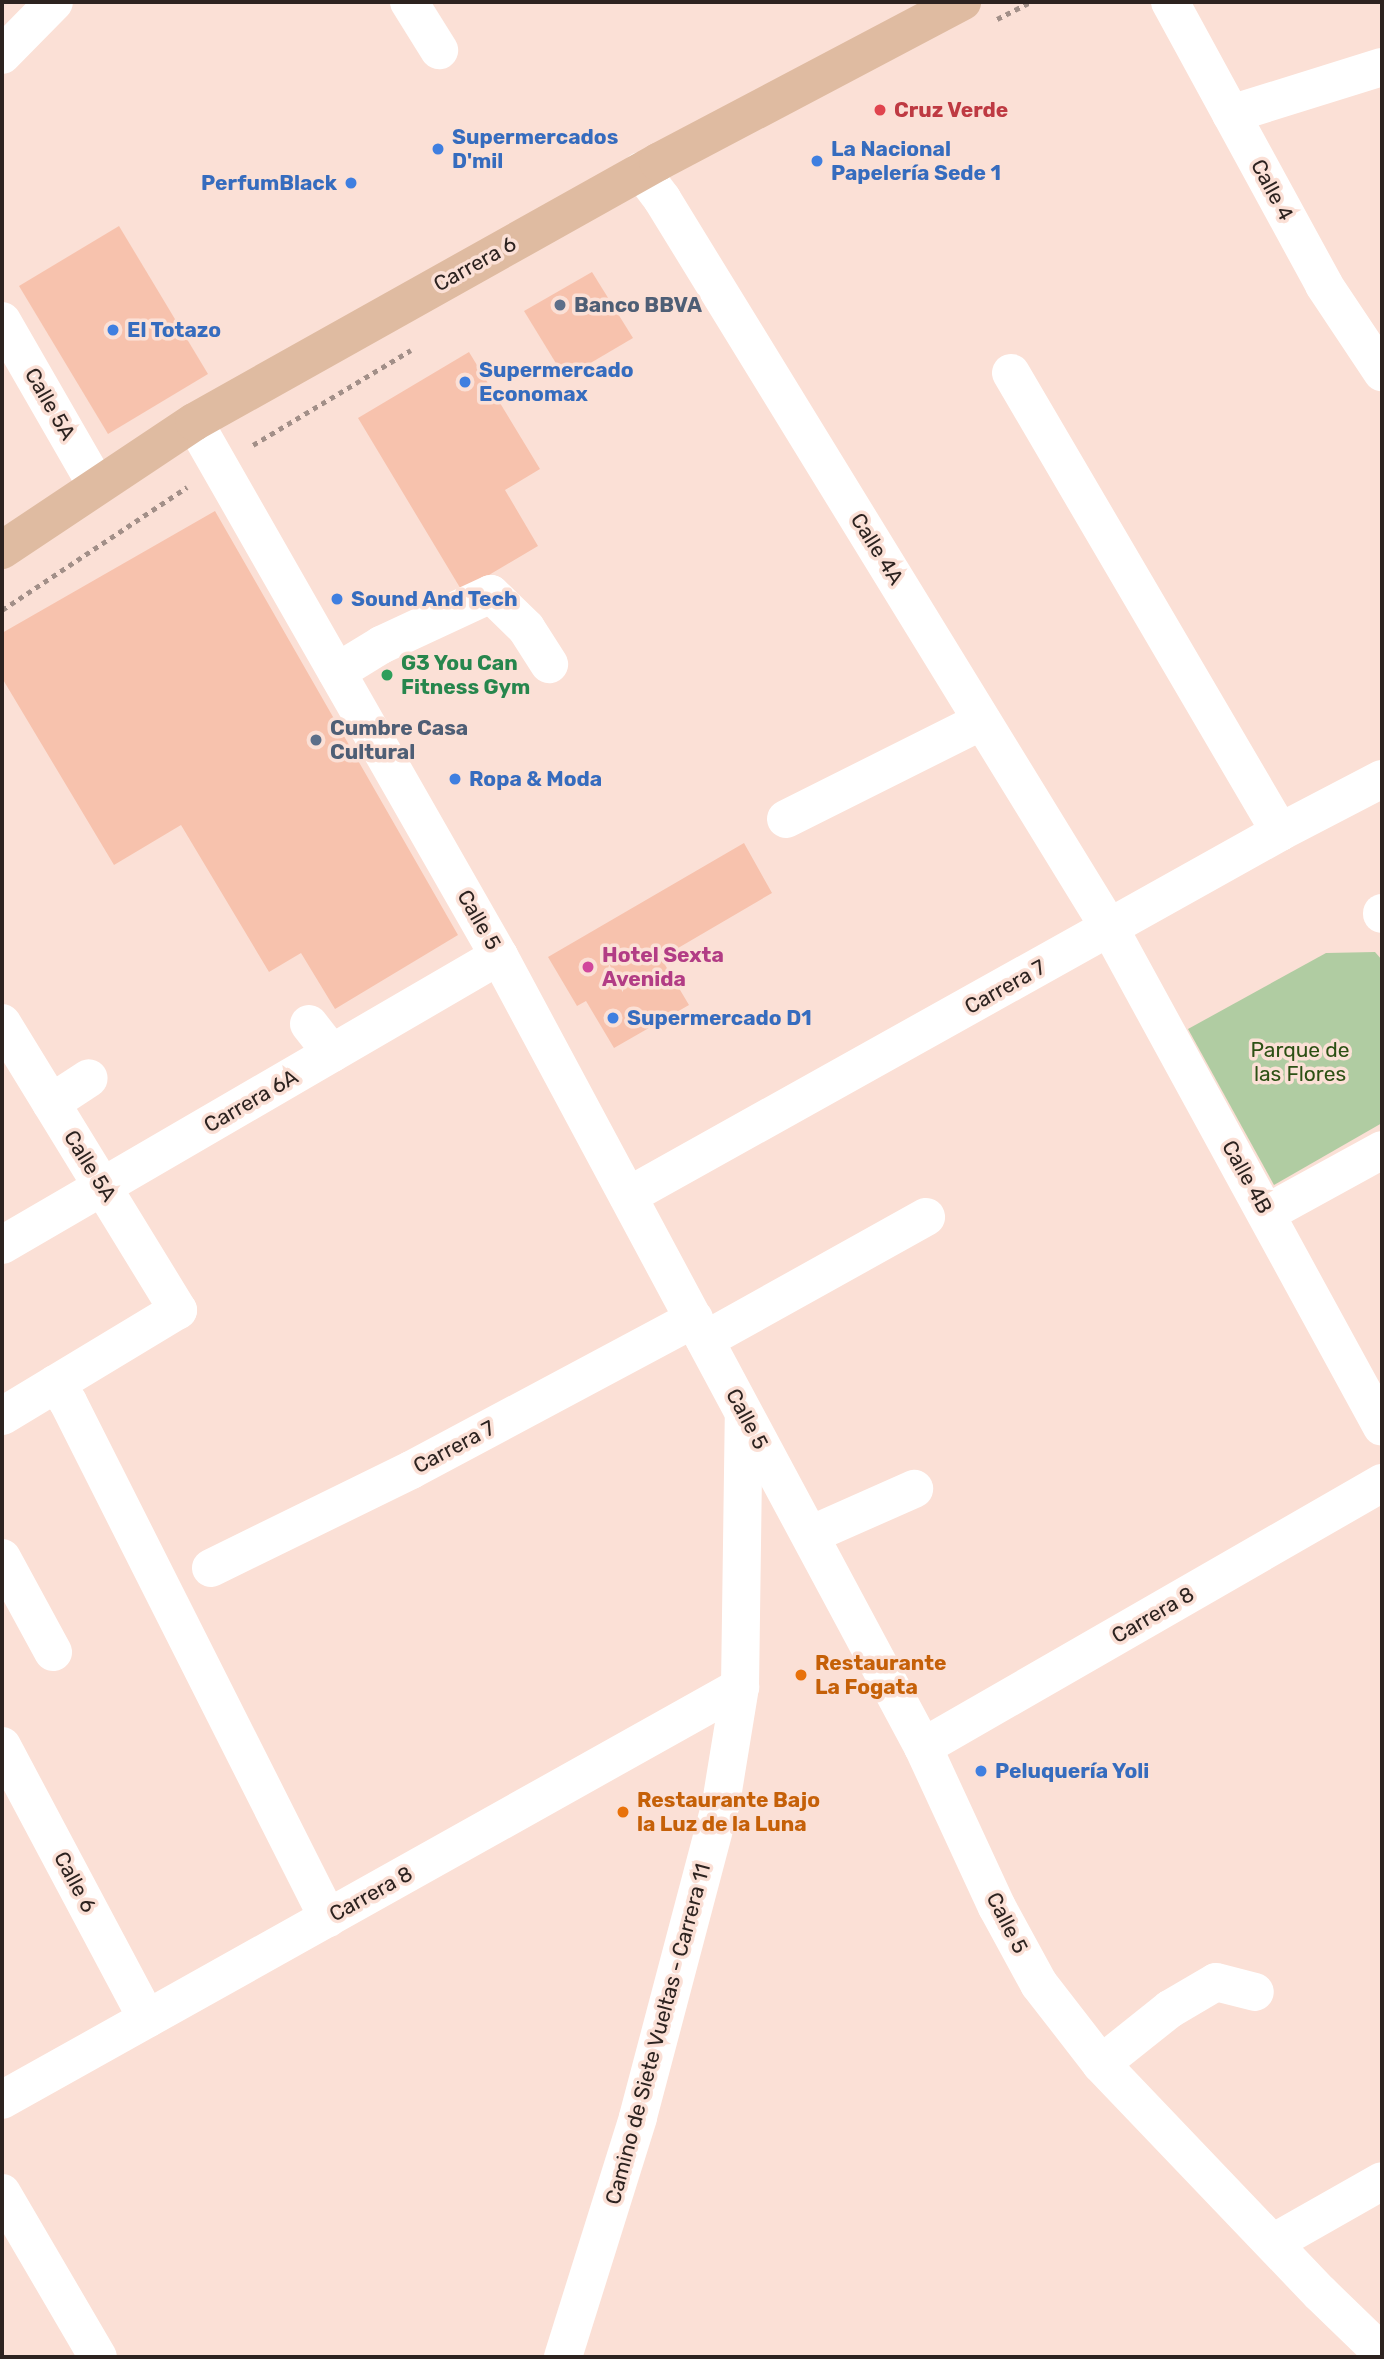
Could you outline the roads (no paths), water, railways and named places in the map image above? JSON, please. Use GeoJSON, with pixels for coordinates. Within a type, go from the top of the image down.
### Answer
{"type":"FeatureCollection","features":[{"type":"Feature","properties":{"kind":"main road","name":"Carrera 6"},"geometry":{"type":"LineString","coordinates":[[2,550],[194,422],[641,171],[962,2]]}},
{"type":"Feature","properties":{"kind":"street"},"geometry":{"type":"LineString","coordinates":[[2,55],[54,2]]}},
{"type":"Feature","properties":{"kind":"street"},"geometry":{"type":"LineString","coordinates":[[409,2],[439,50]]}},
{"type":"Feature","properties":{"kind":"street","name":"Calle 4"},"geometry":{"type":"LineString","coordinates":[[1170,2],[1324,285],[1382,372]]}},
{"type":"Feature","properties":{"kind":"street"},"geometry":{"type":"LineString","coordinates":[[1231,114],[1382,67]]}},
{"type":"Feature","properties":{"kind":"street","name":"Calle 4A"},"geometry":{"type":"LineString","coordinates":[[641,171],[662,198],[1110,929]]}},
{"type":"Feature","properties":{"kind":"street","name":"Calle 5A"},"geometry":{"type":"LineString","coordinates":[[2,321],[97,486]]}},
{"type":"Feature","properties":{"kind":"street"},"geometry":{"type":"LineString","coordinates":[[1011,373],[1280,832]]}},
{"type":"Feature","properties":{"kind":"street","name":"Calle 5"},"geometry":{"type":"LineString","coordinates":[[194,422],[499,956],[923,1747],[997,1907],[1039,1984],[1101,2064],[1320,2293],[1382,2353]]}},
{"type":"Feature","properties":{"kind":"street"},"geometry":{"type":"LineString","coordinates":[[337,672],[380,645],[491,594],[526,628],[549,664]]}},
{"type":"Feature","properties":{"kind":"street"},"geometry":{"type":"LineString","coordinates":[[786,819],[982,721]]}},
{"type":"Feature","properties":{"kind":"street","name":"Carrera 7"},"geometry":{"type":"LineString","coordinates":[[628,1196],[1280,832],[1382,779]]}},
{"type":"Feature","properties":{"kind":"street","name":"Calle 4B"},"geometry":{"type":"LineString","coordinates":[[1110,929],[1382,1427]]}},
{"type":"Feature","properties":{"kind":"street","name":"Carrera 6A"},"geometry":{"type":"LineString","coordinates":[[2,1245],[102,1186],[321,1038],[499,956]]}},
{"type":"Feature","properties":{"kind":"street","name":"Calle 5A"},"geometry":{"type":"LineString","coordinates":[[2,1023],[178,1310],[55,1384]]}},
{"type":"Feature","properties":{"kind":"street"},"geometry":{"type":"LineString","coordinates":[[51,1103],[89,1078]]}},
{"type":"Feature","properties":{"kind":"street"},"geometry":{"type":"LineString","coordinates":[[1267,1213],[1382,1150]]}},
{"type":"Feature","properties":{"kind":"street"},"geometry":{"type":"LineString","coordinates":[[456,1416],[693,1318],[926,1217]]}},
{"type":"Feature","properties":{"kind":"street","name":"Carrera 7"},"geometry":{"type":"LineString","coordinates":[[211,1568],[411,1470],[693,1318]]}},
{"type":"Feature","properties":{"kind":"street"},"geometry":{"type":"LineString","coordinates":[[2,1416],[55,1384],[68,1402],[328,1918]]}},
{"type":"Feature","properties":{"kind":"street","name":"Camino de Siete Vueltas - Carrera 11"},"geometry":{"type":"LineString","coordinates":[[563,2357],[638,2117],[721,1803],[740,1687],[744,1413]]}},
{"type":"Feature","properties":{"kind":"street","name":"Carrera 8"},"geometry":{"type":"LineString","coordinates":[[923,1747],[1382,1483]]}},
{"type":"Feature","properties":{"kind":"street"},"geometry":{"type":"LineString","coordinates":[[810,1535],[914,1489]]}},
{"type":"Feature","properties":{"kind":"street"},"geometry":{"type":"LineString","coordinates":[[2,1558],[53,1652]]}},
{"type":"Feature","properties":{"kind":"street","name":"Carrera 8"},"geometry":{"type":"LineString","coordinates":[[2,2100],[740,1687]]}},
{"type":"Feature","properties":{"kind":"street","name":"Calle 6"},"geometry":{"type":"LineString","coordinates":[[2,1746],[148,2019]]}},
{"type":"Feature","properties":{"kind":"street"},"geometry":{"type":"LineString","coordinates":[[1101,2064],[1170,2009],[1216,1982],[1239,1985],[1255,1992]]}},
{"type":"Feature","properties":{"kind":"street"},"geometry":{"type":"LineString","coordinates":[[1273,2243],[1382,2181]]}},
{"type":"Feature","properties":{"kind":"street"},"geometry":{"type":"LineString","coordinates":[[2,2193],[98,2357]]}},
{"type":"Feature","properties":{"kind":"place","name":"Cruz Verde"},"geometry":{"type":"Point","coordinates":[880,110]}},
{"type":"Feature","properties":{"kind":"place","name":"Supermercados D'mil"},"geometry":{"type":"Point","coordinates":[438,149]}},
{"type":"Feature","properties":{"kind":"place","name":"La Nacional Papelería Sede 1"},"geometry":{"type":"Point","coordinates":[817,161]}},
{"type":"Feature","properties":{"kind":"place","name":"PerfumBlack"},"geometry":{"type":"Point","coordinates":[351,183]}},
{"type":"Feature","properties":{"kind":"place","name":"Banco BBVA"},"geometry":{"type":"Point","coordinates":[560,305]}},
{"type":"Feature","properties":{"kind":"place","name":"El Totazo"},"geometry":{"type":"Point","coordinates":[113,330]}},
{"type":"Feature","properties":{"kind":"place","name":"Supermercado Economax"},"geometry":{"type":"Point","coordinates":[465,382]}},
{"type":"Feature","properties":{"kind":"place","name":"Sound And Tech"},"geometry":{"type":"Point","coordinates":[337,599]}},
{"type":"Feature","properties":{"kind":"place","name":"G3 You Can Fitness Gym"},"geometry":{"type":"Point","coordinates":[387,675]}},
{"type":"Feature","properties":{"kind":"place","name":"Cumbre Casa Cultural"},"geometry":{"type":"Point","coordinates":[316,740]}},
{"type":"Feature","properties":{"kind":"place","name":"Ropa & Moda"},"geometry":{"type":"Point","coordinates":[455,779]}},
{"type":"Feature","properties":{"kind":"place","name":"Hotel Sexta Avenida"},"geometry":{"type":"Point","coordinates":[588,967]}},
{"type":"Feature","properties":{"kind":"place","name":"Supermercado D1"},"geometry":{"type":"Point","coordinates":[613,1018]}},
{"type":"Feature","properties":{"kind":"place","name":"Restaurante La Fogata"},"geometry":{"type":"Point","coordinates":[801,1675]}},
{"type":"Feature","properties":{"kind":"place","name":"Peluquería Yoli"},"geometry":{"type":"Point","coordinates":[981,1771]}},
{"type":"Feature","properties":{"kind":"place","name":"Restaurante Bajo la Luz de la Luna"},"geometry":{"type":"Point","coordinates":[623,1812]}},
{"type":"Feature","properties":{"kind":"park label","name":"Parque de las Flores"},"geometry":{"type":"Point","coordinates":[1300,1062]}}]}
